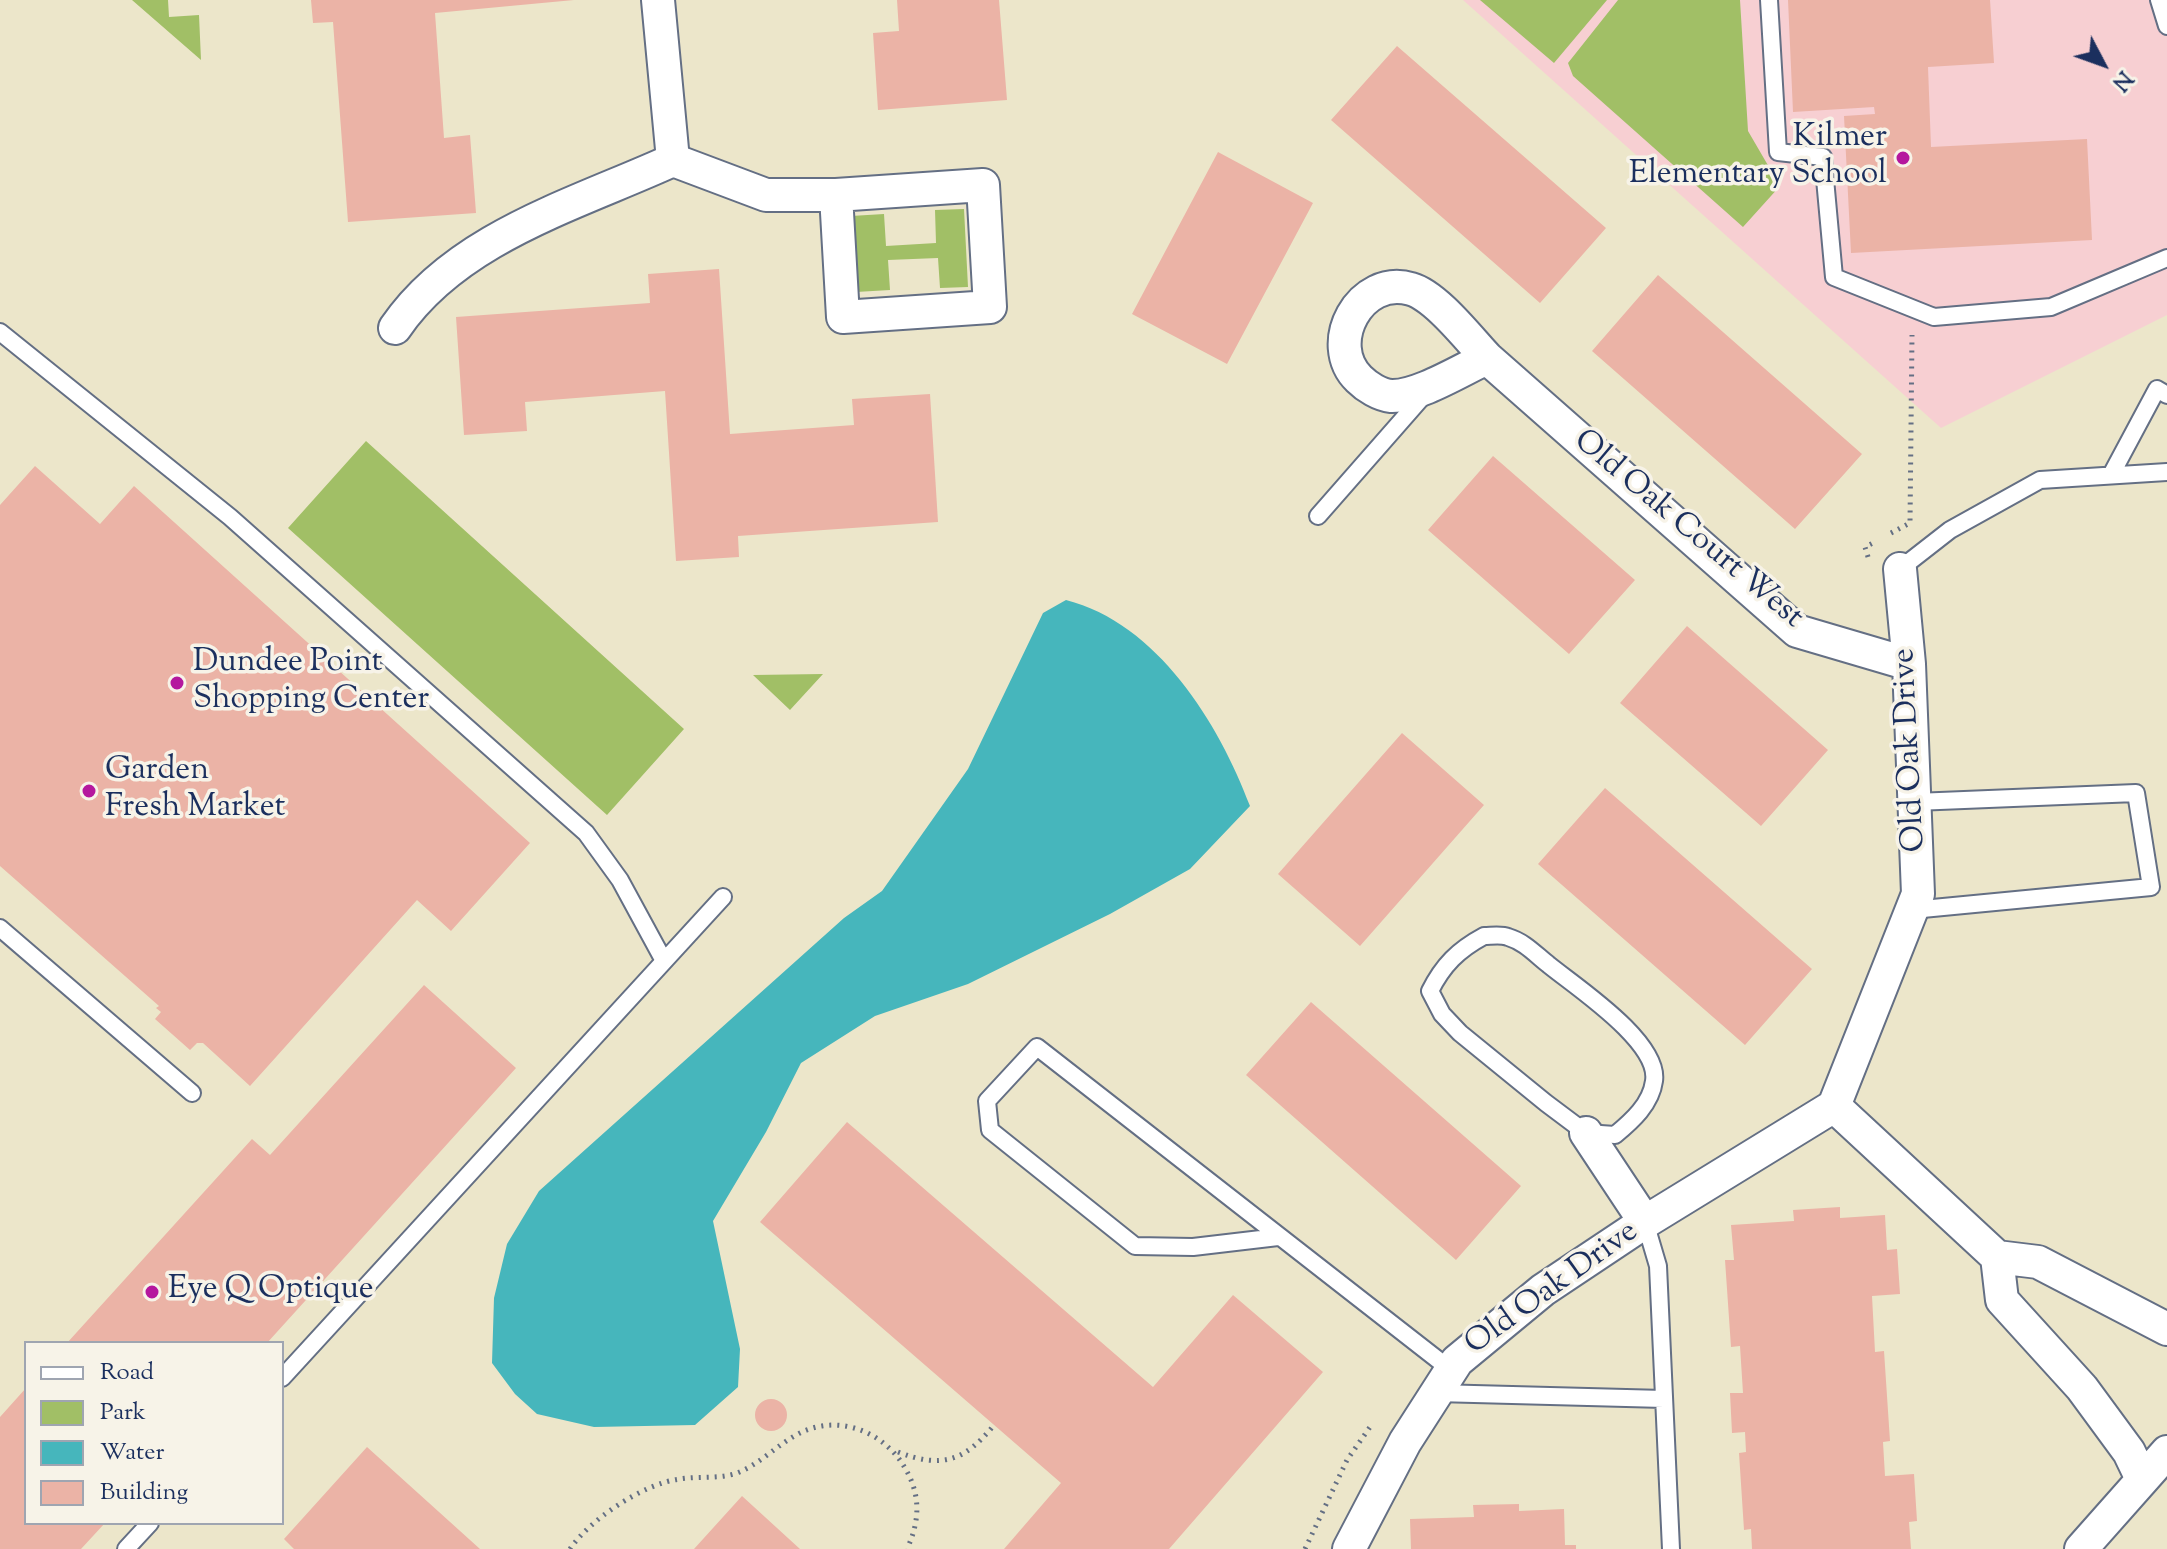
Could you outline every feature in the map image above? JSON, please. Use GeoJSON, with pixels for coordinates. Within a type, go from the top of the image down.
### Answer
{"type":"FeatureCollection","features":[{"type":"Feature","properties":{"kind":"street"},"geometry":{"type":"LineString","coordinates":[[658,0],[673,160]]}},
{"type":"Feature","properties":{"kind":"street"},"geometry":{"type":"LineString","coordinates":[[395,328],[412,304],[484,246],[673,160],[766,195],[836,195],[983,185],[990,307],[843,317],[836,195]]}},
{"type":"Feature","properties":{"kind":"street","name":"Old Oak Court West"},"geometry":{"type":"LineString","coordinates":[[1487,358],[1409,394],[1388,396],[1367,386],[1350,370],[1342,351],[1347,321],[1368,297],[1387,287],[1412,289],[1442,310],[1487,358],[1797,631],[1909,664]]}},
{"type":"Feature","properties":{"kind":"street","name":"Old Oak Drive"},"geometry":{"type":"LineString","coordinates":[[1349,1549],[1405,1442],[1443,1381],[1543,1290],[1645,1222],[1834,1106],[1918,894],[1909,664],[1886,570]]}},
{"type":"Feature","properties":{"kind":"street"},"geometry":{"type":"LineString","coordinates":[[1834,1106],[1997,1257],[2038,1262],[2167,1329]]}},
{"type":"Feature","properties":{"kind":"street"},"geometry":{"type":"LineString","coordinates":[[1586,1133],[1645,1222]]}},
{"type":"Feature","properties":{"kind":"street"},"geometry":{"type":"LineString","coordinates":[[1997,1257],[2002,1300],[2082,1388],[2129,1452],[2142,1479]]}},
{"type":"Feature","properties":{"kind":"street"},"geometry":{"type":"LineString","coordinates":[[2081,1549],[2167,1452]]}},
{"type":"Feature","properties":{"kind":"lane"},"geometry":{"type":"LineString","coordinates":[[1769,0],[1778,152],[1823,157],[1834,277],[1934,317],[2051,307],[2167,258]]}},
{"type":"Feature","properties":{"kind":"lane"},"geometry":{"type":"LineString","coordinates":[[2159,0],[2167,26]]}},
{"type":"Feature","properties":{"kind":"lane"},"geometry":{"type":"LineString","coordinates":[[0,332],[230,517],[586,833],[620,880],[664,961]]}},
{"type":"Feature","properties":{"kind":"lane"},"geometry":{"type":"LineString","coordinates":[[1318,516],[1438,380]]}},
{"type":"Feature","properties":{"kind":"lane"},"geometry":{"type":"LineString","coordinates":[[2111,475],[2157,389],[2167,395]]}},
{"type":"Feature","properties":{"kind":"lane"},"geometry":{"type":"LineString","coordinates":[[1886,570],[2040,480],[2167,472]]}},
{"type":"Feature","properties":{"kind":"lane"},"geometry":{"type":"LineString","coordinates":[[1912,910],[2151,887],[2136,793],[1915,802]]}},
{"type":"Feature","properties":{"kind":"lane"},"geometry":{"type":"LineString","coordinates":[[284,1376],[723,897]]}},
{"type":"Feature","properties":{"kind":"lane"},"geometry":{"type":"LineString","coordinates":[[0,928],[192,1093]]}},
{"type":"Feature","properties":{"kind":"lane"},"geometry":{"type":"LineString","coordinates":[[1484,936],[1507,936],[1525,945],[1614,1017],[1650,1059],[1655,1079],[1648,1099],[1633,1120],[1615,1135],[1586,1133],[1483,1052],[1442,1014],[1430,991],[1439,973],[1460,949],[1484,936]]}},
{"type":"Feature","properties":{"kind":"lane"},"geometry":{"type":"LineString","coordinates":[[1278,1237],[1193,1247],[1135,1246],[990,1130],[987,1101],[1037,1047],[1278,1237],[1443,1381],[1664,1399]]}},
{"type":"Feature","properties":{"kind":"lane"},"geometry":{"type":"LineString","coordinates":[[1645,1222],[1658,1266],[1671,1549]]}},
{"type":"Feature","properties":{"kind":"lane"},"geometry":{"type":"LineString","coordinates":[[126,1549],[148,1525]]}},
{"type":"Feature","properties":{"kind":"path"},"geometry":{"type":"LineString","coordinates":[[1886,570],[1865,547],[1910,523],[1913,308]]}},
{"type":"Feature","properties":{"kind":"path"},"geometry":{"type":"LineString","coordinates":[[1305,1549],[1347,1460],[1371,1424]]}},
{"type":"Feature","properties":{"kind":"path"},"geometry":{"type":"LineString","coordinates":[[570,1549],[586,1526],[654,1487],[679,1479],[708,1479],[737,1473],[803,1431],[844,1425],[874,1434],[896,1451],[918,1460],[958,1458],[978,1445],[994,1425]]}},
{"type":"Feature","properties":{"kind":"path"},"geometry":{"type":"LineString","coordinates":[[896,1451],[911,1479],[919,1510],[907,1549]]}},
{"type":"Feature","properties":{"kind":"shaded area","name":"Kilmer Elementary School"},"geometry":{"type":"Polygon","coordinates":[[[1463,0],[2167,0],[2167,315],[1941,428],[1463,0]]]}},
{"type":"Feature","properties":{"kind":"green space"},"geometry":{"type":"Polygon","coordinates":[[[132,0],[168,0],[169,17],[199,15],[201,60],[132,0]]]}},
{"type":"Feature","properties":{"kind":"green space"},"geometry":{"type":"Polygon","coordinates":[[[1480,0],[1607,0],[1554,63],[1480,0]]]}},
{"type":"Feature","properties":{"kind":"green space"},"geometry":{"type":"Polygon","coordinates":[[[1618,0],[1740,0],[1748,131],[1780,186],[1743,227],[1573,76],[1568,63],[1618,0]]]}},
{"type":"Feature","properties":{"kind":"green space"},"geometry":{"type":"Polygon","coordinates":[[[964,209],[968,287],[940,288],[938,258],[888,260],[890,290],[856,292],[851,216],[884,214],[886,246],[936,243],[935,210],[964,209]]]}},
{"type":"Feature","properties":{"kind":"green space"},"geometry":{"type":"Polygon","coordinates":[[[366,441],[684,729],[607,815],[288,528],[366,441]]]}},
{"type":"Feature","properties":{"kind":"green space"},"geometry":{"type":"Polygon","coordinates":[[[823,674],[790,710],[753,675],[823,674]]]}},
{"type":"Feature","properties":{"kind":"water"},"geometry":{"type":"Polygon","coordinates":[[[1066,600],[1099,612],[1129,630],[1156,653],[1202,710],[1237,774],[1250,806],[1190,869],[1110,914],[968,984],[875,1016],[801,1063],[766,1132],[713,1221],[740,1349],[738,1387],[695,1425],[594,1427],[537,1414],[515,1394],[492,1363],[494,1298],[507,1244],[539,1191],[844,918],[882,891],[968,769],[1043,613],[1066,600]]]}},
{"type":"Feature","properties":{"kind":"building"},"geometry":{"type":"Polygon","coordinates":[[[311,0],[574,0],[435,13],[444,138],[470,135],[476,213],[348,222],[333,22],[313,23],[311,0]]]}},
{"type":"Feature","properties":{"kind":"building"},"geometry":{"type":"Polygon","coordinates":[[[897,0],[999,0],[1007,100],[878,110],[873,33],[899,31],[897,0]]]}},
{"type":"Feature","properties":{"kind":"building"},"geometry":{"type":"Polygon","coordinates":[[[1788,0],[1990,0],[1994,63],[1928,67],[1931,147],[2087,139],[2092,240],[1851,253],[1844,116],[1875,114],[1874,107],[1793,112],[1788,0]]]}},
{"type":"Feature","properties":{"kind":"building"},"geometry":{"type":"Polygon","coordinates":[[[1397,46],[1606,228],[1540,303],[1331,120],[1397,46]]]}},
{"type":"Feature","properties":{"kind":"building"},"geometry":{"type":"Polygon","coordinates":[[[1218,152],[1313,203],[1227,364],[1132,314],[1218,152]]]}},
{"type":"Feature","properties":{"kind":"building"},"geometry":{"type":"Polygon","coordinates":[[[719,269],[730,434],[854,425],[852,399],[930,394],[938,522],[738,536],[739,557],[676,561],[665,391],[525,402],[527,431],[464,435],[456,317],[650,303],[648,274],[719,269]]]}},
{"type":"Feature","properties":{"kind":"building"},"geometry":{"type":"Polygon","coordinates":[[[1658,275],[1862,454],[1795,529],[1592,351],[1658,275]]]}},
{"type":"Feature","properties":{"kind":"building"},"geometry":{"type":"Polygon","coordinates":[[[1493,456],[1635,580],[1569,654],[1428,530],[1493,456]]]}},
{"type":"Feature","properties":{"kind":"building","name":"Dundee Point Shopping Center"},"geometry":{"type":"Polygon","coordinates":[[[35,466],[100,524],[134,486],[530,843],[451,931],[417,900],[250,1086],[203,1043],[197,1043],[190,1050],[155,1019],[161,1012],[156,1008],[159,1006],[0,866],[0,505],[35,466]]]}},
{"type":"Feature","properties":{"kind":"building"},"geometry":{"type":"Polygon","coordinates":[[[1687,626],[1828,750],[1761,826],[1620,703],[1687,626]]]}},
{"type":"Feature","properties":{"kind":"building"},"geometry":{"type":"Polygon","coordinates":[[[1402,733],[1484,805],[1360,946],[1278,874],[1402,733]]]}},
{"type":"Feature","properties":{"kind":"building"},"geometry":{"type":"Polygon","coordinates":[[[1605,788],[1812,969],[1745,1045],[1538,864],[1605,788]]]}},
{"type":"Feature","properties":{"kind":"building"},"geometry":{"type":"Polygon","coordinates":[[[424,985],[516,1068],[269,1341],[69,1341],[252,1139],[270,1155],[424,985]]]}},
{"type":"Feature","properties":{"kind":"building"},"geometry":{"type":"Polygon","coordinates":[[[1311,1002],[1521,1186],[1456,1260],[1246,1075],[1311,1002]]]}},
{"type":"Feature","properties":{"kind":"building"},"geometry":{"type":"Polygon","coordinates":[[[847,1122],[1153,1387],[1233,1295],[1323,1372],[1169,1549],[1004,1549],[1061,1483],[760,1222],[847,1122]]]}},
{"type":"Feature","properties":{"kind":"building"},"geometry":{"type":"Polygon","coordinates":[[[1840,1207],[1840,1218],[1885,1215],[1887,1250],[1897,1249],[1900,1294],[1872,1296],[1875,1352],[1884,1351],[1890,1441],[1883,1442],[1885,1476],[1914,1474],[1917,1521],[1909,1522],[1911,1549],[1752,1549],[1751,1529],[1744,1530],[1739,1453],[1746,1452],[1745,1432],[1732,1433],[1730,1393],[1743,1393],[1740,1346],[1731,1347],[1725,1260],[1734,1260],[1731,1225],[1794,1221],[1793,1210],[1840,1207]]]}},
{"type":"Feature","properties":{"kind":"building"},"geometry":{"type":"Polygon","coordinates":[[[24,1390],[24,1525],[103,1525],[81,1549],[0,1549],[0,1417],[24,1390]]]}},
{"type":"Feature","properties":{"kind":"building"},"geometry":{"type":"Polygon","coordinates":[[[771,1399],[782,1404],[787,1415],[782,1426],[771,1431],[760,1426],[755,1415],[760,1404],[771,1399]]]}},
{"type":"Feature","properties":{"kind":"building"},"geometry":{"type":"Polygon","coordinates":[[[367,1447],[480,1549],[294,1549],[284,1539],[367,1447]]]}},
{"type":"Feature","properties":{"kind":"building"},"geometry":{"type":"Polygon","coordinates":[[[742,1496],[800,1549],[694,1549],[742,1496]]]}},
{"type":"Feature","properties":{"kind":"building"},"geometry":{"type":"Polygon","coordinates":[[[1519,1504],[1519,1511],[1564,1509],[1565,1545],[1576,1545],[1576,1549],[1411,1549],[1410,1519],[1474,1517],[1473,1505],[1519,1504]]]}},
{"type":"Feature","properties":{"kind":"place","name":"Kilmer Elementary School"},"geometry":{"type":"Point","coordinates":[1903,158]}},
{"type":"Feature","properties":{"kind":"place","name":"Dundee Point Shopping Center"},"geometry":{"type":"Point","coordinates":[177,683]}},
{"type":"Feature","properties":{"kind":"place","name":"Garden Fresh Market"},"geometry":{"type":"Point","coordinates":[89,791]}},
{"type":"Feature","properties":{"kind":"place","name":"Eye Q Optique"},"geometry":{"type":"Point","coordinates":[152,1292]}}]}
